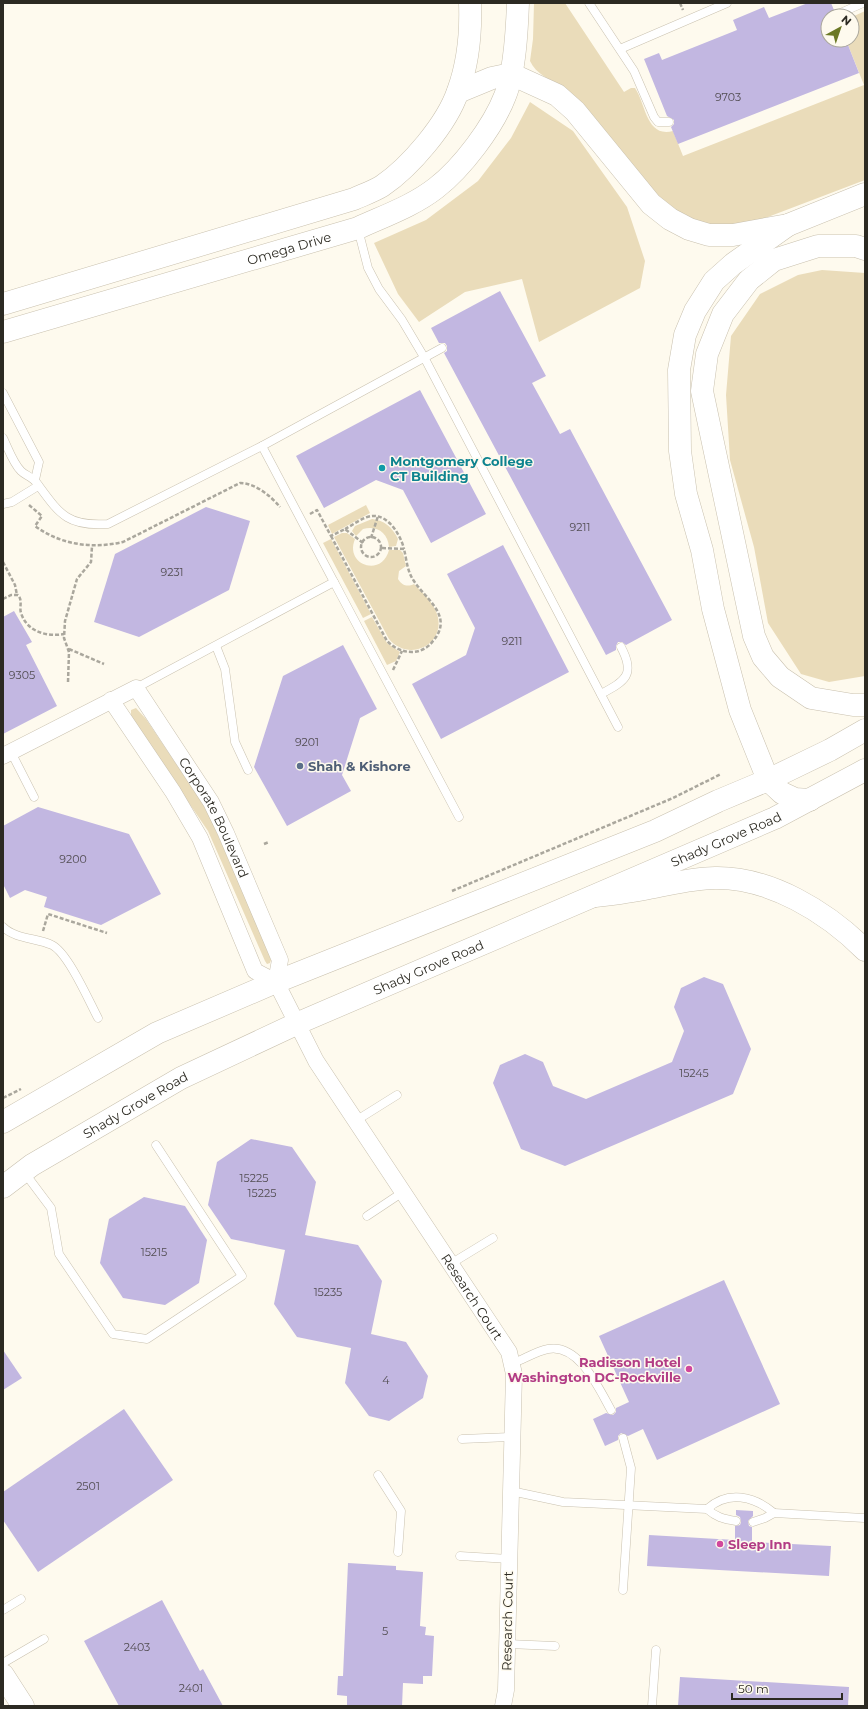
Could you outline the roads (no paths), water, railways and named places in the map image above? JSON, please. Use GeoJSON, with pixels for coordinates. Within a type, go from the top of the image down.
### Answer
{"type":"FeatureCollection","features":[{"type":"Feature","properties":{"kind":"main road"},"geometry":{"type":"LineString","coordinates":[[3,304],[354,199],[381,187],[403,170],[427,142],[439,126],[458,92],[468,44],[470,3]]}},
{"type":"Feature","properties":{"kind":"main road","name":"Omega Drive"},"geometry":{"type":"LineString","coordinates":[[3,332],[358,228],[403,208],[429,192],[462,165],[486,132],[506,96],[511,74],[518,26],[518,3]]}},
{"type":"Feature","properties":{"kind":"main road"},"geometry":{"type":"LineString","coordinates":[[458,92],[492,78],[511,74],[557,95],[575,111],[650,204],[670,219],[689,229],[709,234],[733,235],[788,225],[865,194]]}},
{"type":"Feature","properties":{"kind":"main road"},"geometry":{"type":"LineString","coordinates":[[788,225],[733,264],[714,281],[695,311],[684,335],[679,370],[680,451],[686,494],[702,550],[714,609],[740,710],[768,780],[782,793],[795,799],[810,800]]}},
{"type":"Feature","properties":{"kind":"main road"},"geometry":{"type":"LineString","coordinates":[[865,249],[856,246],[818,246],[774,260],[749,280],[723,314],[707,354],[702,391],[754,636],[763,657],[780,677],[811,698],[853,705],[865,705]]}},
{"type":"Feature","properties":{"kind":"main road"},"geometry":{"type":"LineString","coordinates":[[3,1122],[157,1033],[276,982],[655,831],[718,801],[768,780],[830,750],[865,730]]}},
{"type":"Feature","properties":{"kind":"main road","name":"Shady Grove Road"},"geometry":{"type":"LineString","coordinates":[[3,1186],[24,1171],[181,1078],[296,1024],[775,818],[865,770]]}},
{"type":"Feature","properties":{"kind":"main road"},"geometry":{"type":"LineString","coordinates":[[595,896],[694,880],[715,878],[734,879],[762,885],[803,902],[850,935],[865,950]]}},
{"type":"Feature","properties":{"kind":"main road"},"geometry":{"type":"LineString","coordinates":[[3,1675],[23,1706]]}},
{"type":"Feature","properties":{"kind":"street"},"geometry":{"type":"LineString","coordinates":[[7,754],[136,688]]}},
{"type":"Feature","properties":{"kind":"street","name":"Corporate Boulevard"},"geometry":{"type":"LineString","coordinates":[[111,700],[173,792],[200,838],[255,971],[276,982],[280,960],[226,833],[211,802],[136,688]]}},
{"type":"Feature","properties":{"kind":"street"},"geometry":{"type":"LineString","coordinates":[[276,982],[296,1024]]}},
{"type":"Feature","properties":{"kind":"street","name":"Research Court"},"geometry":{"type":"LineString","coordinates":[[296,1024],[316,1061],[357,1120],[403,1192],[452,1264],[509,1352],[513,1363],[513,1437],[508,1559],[506,1690],[503,1706]]}},
{"type":"Feature","properties":{"kind":"lane"},"geometry":{"type":"LineString","coordinates":[[589,3],[620,49],[640,83],[654,118],[658,122],[669,122]]}},
{"type":"Feature","properties":{"kind":"lane"},"geometry":{"type":"LineString","coordinates":[[620,49],[727,3]]}},
{"type":"Feature","properties":{"kind":"lane"},"geometry":{"type":"LineString","coordinates":[[851,8],[863,3]]}},
{"type":"Feature","properties":{"kind":"lane"},"geometry":{"type":"LineString","coordinates":[[358,228],[368,268],[378,289],[402,320],[424,357],[618,727]]}},
{"type":"Feature","properties":{"kind":"lane"},"geometry":{"type":"LineString","coordinates":[[3,438],[20,470],[36,483],[47,500],[60,513],[73,521],[90,525],[108,524],[262,446],[442,348]]}},
{"type":"Feature","properties":{"kind":"lane"},"geometry":{"type":"LineString","coordinates":[[3,393],[39,462],[36,483],[12,502],[3,504]]}},
{"type":"Feature","properties":{"kind":"lane"},"geometry":{"type":"LineString","coordinates":[[262,446],[459,817]]}},
{"type":"Feature","properties":{"kind":"lane"},"geometry":{"type":"LineString","coordinates":[[136,688],[334,582]]}},
{"type":"Feature","properties":{"kind":"lane"},"geometry":{"type":"LineString","coordinates":[[216,646],[225,669],[235,742],[248,770]]}},
{"type":"Feature","properties":{"kind":"lane"},"geometry":{"type":"LineString","coordinates":[[601,694],[617,685],[627,674],[629,666],[621,647]]}},
{"type":"Feature","properties":{"kind":"lane"},"geometry":{"type":"LineString","coordinates":[[7,754],[34,797]]}},
{"type":"Feature","properties":{"kind":"lane"},"geometry":{"type":"LineString","coordinates":[[3,927],[20,936],[53,946],[63,954],[98,1018]]}},
{"type":"Feature","properties":{"kind":"lane"},"geometry":{"type":"LineString","coordinates":[[357,1120],[397,1095]]}},
{"type":"Feature","properties":{"kind":"lane"},"geometry":{"type":"LineString","coordinates":[[24,1171],[51,1208],[59,1254],[113,1334],[148,1339],[242,1276],[156,1145]]}},
{"type":"Feature","properties":{"kind":"lane"},"geometry":{"type":"LineString","coordinates":[[367,1216],[403,1192]]}},
{"type":"Feature","properties":{"kind":"lane"},"geometry":{"type":"LineString","coordinates":[[452,1264],[493,1238]]}},
{"type":"Feature","properties":{"kind":"lane"},"geometry":{"type":"LineString","coordinates":[[513,1363],[548,1349],[564,1350],[576,1357],[588,1371],[611,1410]]}},
{"type":"Feature","properties":{"kind":"lane"},"geometry":{"type":"LineString","coordinates":[[462,1439],[513,1437]]}},
{"type":"Feature","properties":{"kind":"lane"},"geometry":{"type":"LineString","coordinates":[[623,1438],[631,1468],[623,1590]]}},
{"type":"Feature","properties":{"kind":"lane"},"geometry":{"type":"LineString","coordinates":[[378,1475],[401,1511],[398,1552]]}},
{"type":"Feature","properties":{"kind":"lane"},"geometry":{"type":"LineString","coordinates":[[511,1491],[563,1502],[707,1509],[718,1518],[736,1521]]}},
{"type":"Feature","properties":{"kind":"lane"},"geometry":{"type":"LineString","coordinates":[[707,1509],[720,1500],[740,1497],[756,1500],[774,1513]]}},
{"type":"Feature","properties":{"kind":"lane"},"geometry":{"type":"LineString","coordinates":[[753,1522],[774,1513],[864,1518]]}},
{"type":"Feature","properties":{"kind":"lane"},"geometry":{"type":"LineString","coordinates":[[460,1556],[508,1559]]}},
{"type":"Feature","properties":{"kind":"lane"},"geometry":{"type":"LineString","coordinates":[[3,1610],[21,1599]]}},
{"type":"Feature","properties":{"kind":"lane"},"geometry":{"type":"LineString","coordinates":[[3,1663],[44,1639]]}},
{"type":"Feature","properties":{"kind":"lane"},"geometry":{"type":"LineString","coordinates":[[507,1644],[555,1646]]}},
{"type":"Feature","properties":{"kind":"lane"},"geometry":{"type":"LineString","coordinates":[[652,1706],[656,1650]]}},
{"type":"Feature","properties":{"kind":"place","name":"Montgomery College CT Building"},"geometry":{"type":"Point","coordinates":[382,468]}},
{"type":"Feature","properties":{"kind":"place","name":"Shah & Kishore"},"geometry":{"type":"Point","coordinates":[300,766]}},
{"type":"Feature","properties":{"kind":"place","name":"Radisson Hotel Washington DC-Rockville"},"geometry":{"type":"Point","coordinates":[689,1369]}},
{"type":"Feature","properties":{"kind":"place","name":"Sleep Inn"},"geometry":{"type":"Point","coordinates":[720,1544]}}]}
